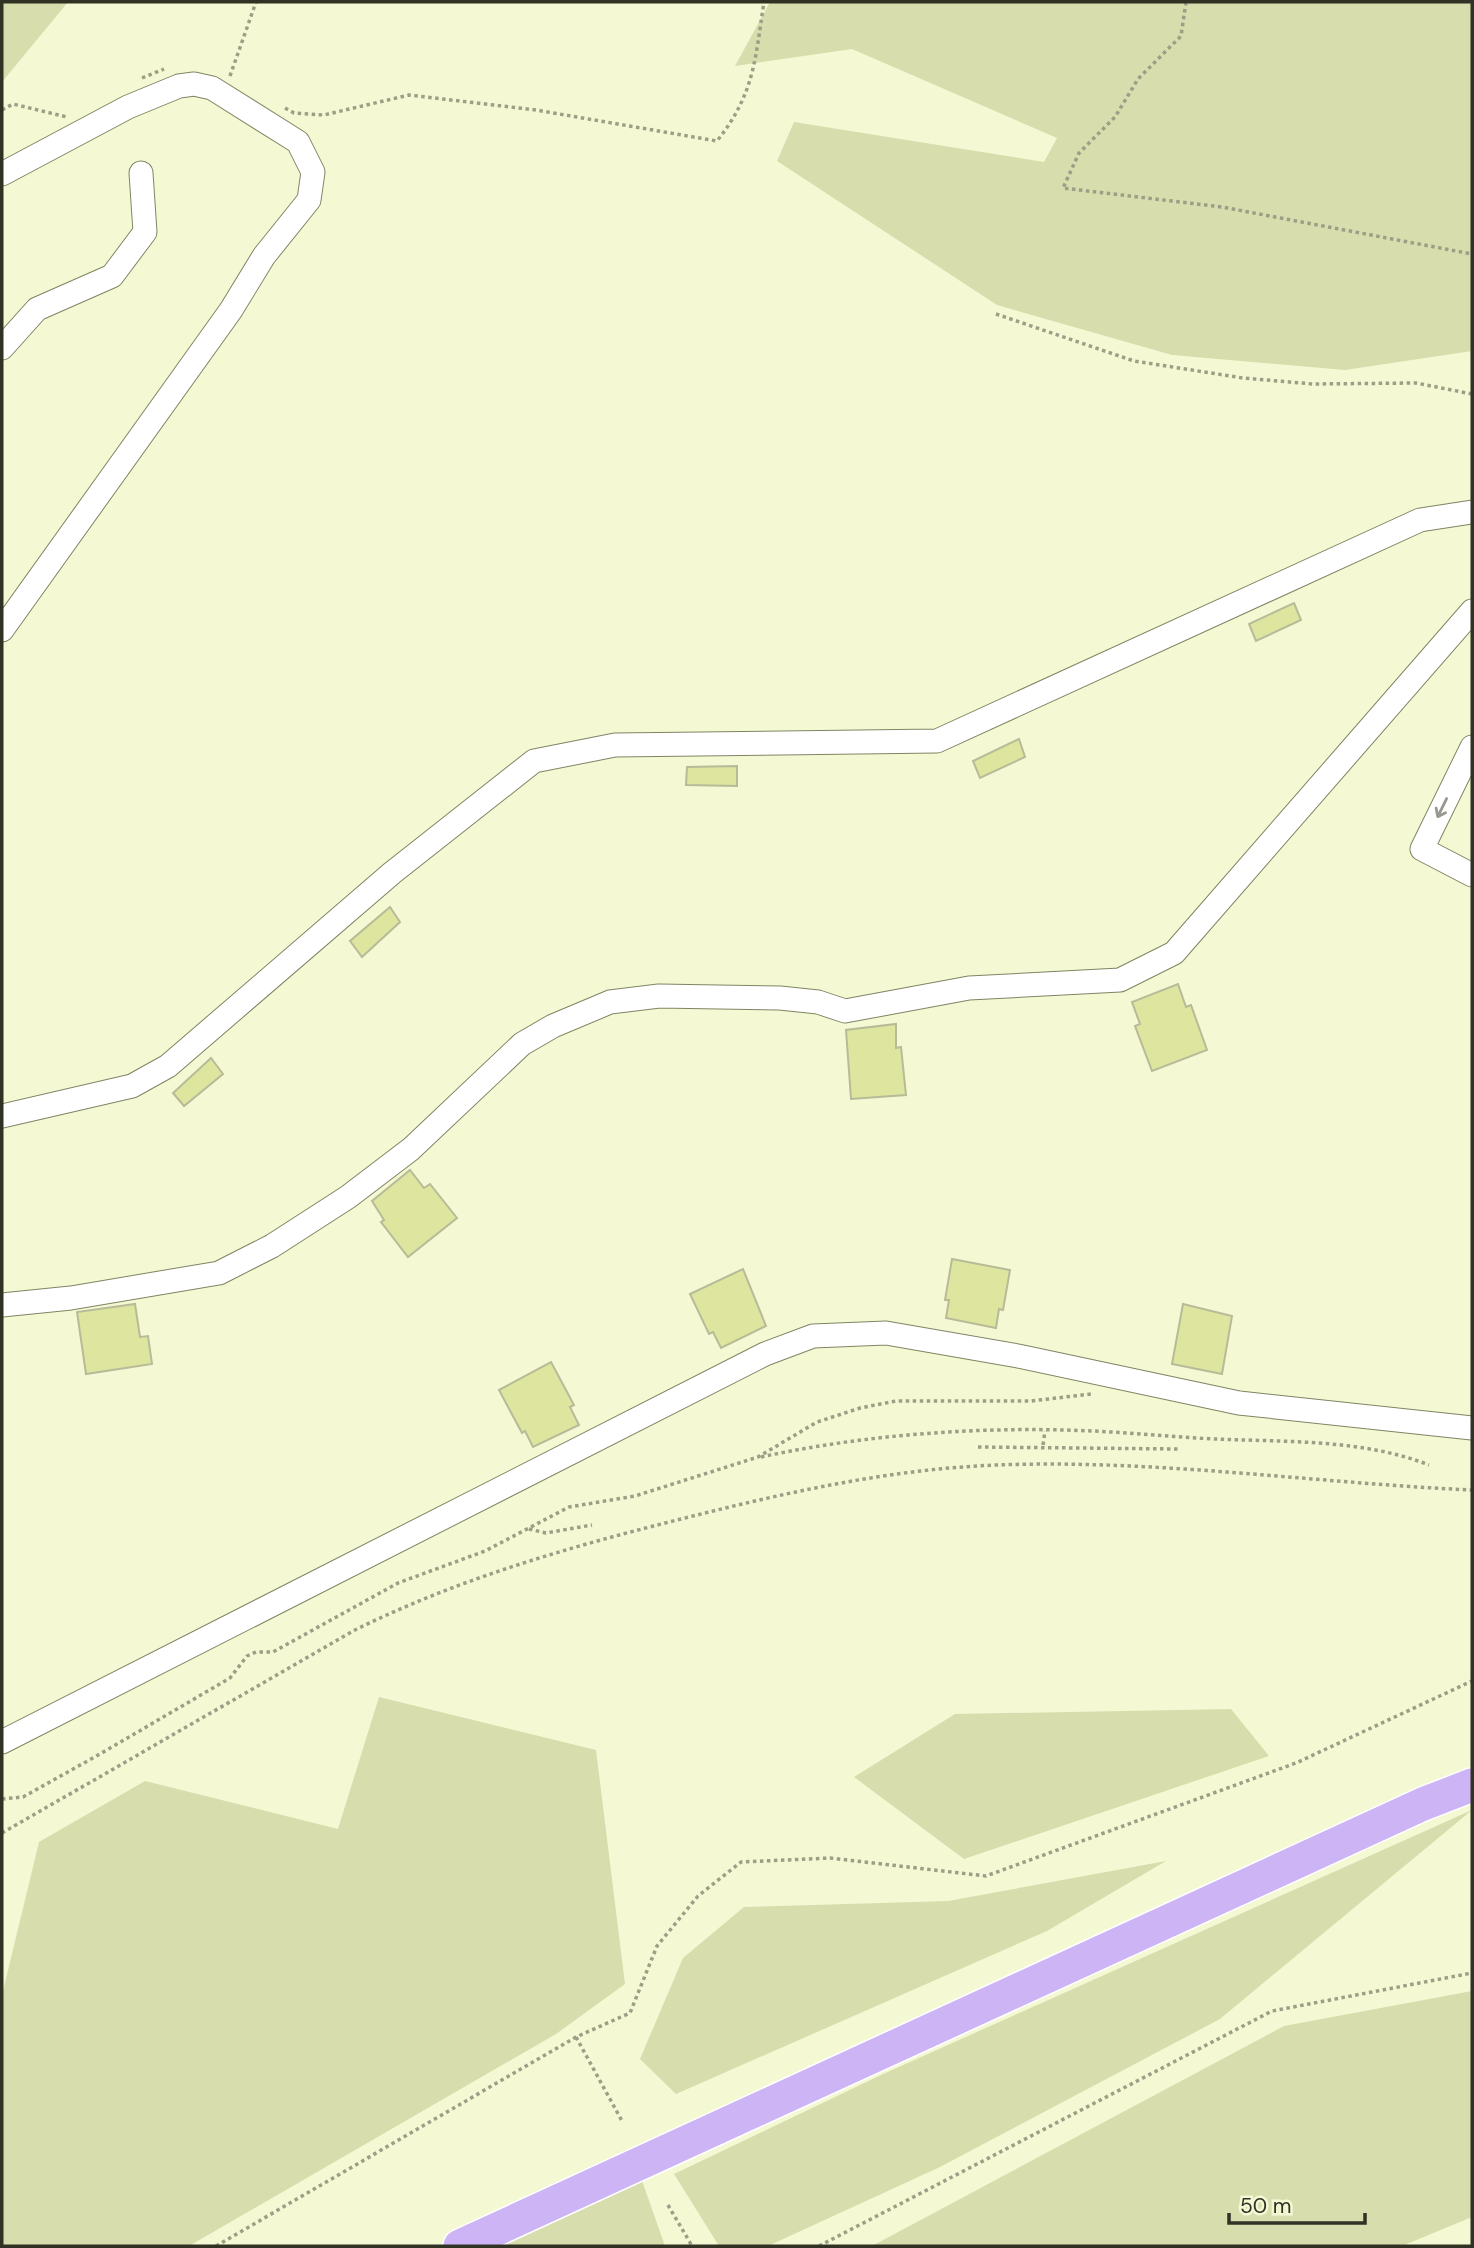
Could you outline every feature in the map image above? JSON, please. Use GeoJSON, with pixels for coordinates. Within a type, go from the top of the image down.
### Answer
{"type":"FeatureCollection","features":[{"type":"Feature","properties":{"kind":"highway"},"geometry":{"type":"LineString","coordinates":[[460,2246],[1423,1804],[1472,1785]]}},
{"type":"Feature","properties":{"kind":"lane"},"geometry":{"type":"LineString","coordinates":[[2,174],[128,107],[178,86],[194,84],[212,88],[298,142],[313,172],[309,200],[264,256],[231,310],[2,630]]}},
{"type":"Feature","properties":{"kind":"lane"},"geometry":{"type":"LineString","coordinates":[[2,348],[37,309],[112,276],[145,232],[141,173]]}},
{"type":"Feature","properties":{"kind":"lane"},"geometry":{"type":"LineString","coordinates":[[2,1116],[132,1086],[168,1066],[392,873],[534,761],[615,745],[937,741],[1420,520],[1472,512]]}},
{"type":"Feature","properties":{"kind":"lane"},"geometry":{"type":"LineString","coordinates":[[2,1305],[71,1298],[219,1273],[272,1246],[348,1197],[411,1149],[522,1044],[553,1026],[610,1002],[659,996],[780,998],[818,1002],[845,1012],[969,988],[1120,980],[1174,953],[1472,611]]}},
{"type":"Feature","properties":{"kind":"lane"},"geometry":{"type":"LineString","coordinates":[[1472,747],[1422,849],[1472,875]]}},
{"type":"Feature","properties":{"kind":"lane"},"geometry":{"type":"LineString","coordinates":[[2,1742],[765,1354],[813,1336],[886,1333],[1018,1356],[1239,1403],[1472,1428]]}},
{"type":"Feature","properties":{"kind":"path"},"geometry":{"type":"LineString","coordinates":[[229,78],[256,2]]}},
{"type":"Feature","properties":{"kind":"path"},"geometry":{"type":"LineString","coordinates":[[284,107],[294,113],[324,115],[409,95],[536,110],[717,141],[732,122],[751,85],[764,2]]}},
{"type":"Feature","properties":{"kind":"path"},"geometry":{"type":"LineString","coordinates":[[1186,2],[1181,36],[1138,79],[1115,117],[1079,153],[1063,188],[1222,207],[1472,254]]}},
{"type":"Feature","properties":{"kind":"path"},"geometry":{"type":"LineString","coordinates":[[142,78],[175,66]]}},
{"type":"Feature","properties":{"kind":"path"},"geometry":{"type":"LineString","coordinates":[[218,72],[240,84]]}},
{"type":"Feature","properties":{"kind":"path"},"geometry":{"type":"LineString","coordinates":[[2,110],[12,104],[69,117],[57,124]]}},
{"type":"Feature","properties":{"kind":"path"},"geometry":{"type":"LineString","coordinates":[[996,314],[1134,361],[1243,378],[1313,384],[1416,383],[1472,394]]}},
{"type":"Feature","properties":{"kind":"path"},"geometry":{"type":"LineString","coordinates":[[758,1457],[817,1422],[860,1408],[896,1401],[1031,1401],[1093,1394]]}},
{"type":"Feature","properties":{"kind":"path"},"geometry":{"type":"LineString","coordinates":[[1043,1446],[1045,1431]]}},
{"type":"Feature","properties":{"kind":"path"},"geometry":{"type":"LineString","coordinates":[[2,1799],[23,1797],[230,1678],[247,1656],[256,1652],[273,1652],[398,1583],[485,1551],[569,1507],[635,1496],[758,1457],[867,1439],[1045,1431],[1305,1443],[1402,1454],[1429,1465]]}},
{"type":"Feature","properties":{"kind":"path"},"geometry":{"type":"LineString","coordinates":[[978,1447],[1179,1448]]}},
{"type":"Feature","properties":{"kind":"path"},"geometry":{"type":"LineString","coordinates":[[2,1833],[355,1630],[411,1602],[608,1538],[782,1493],[885,1475],[996,1465],[1137,1465],[1472,1490]]}},
{"type":"Feature","properties":{"kind":"path"},"geometry":{"type":"LineString","coordinates":[[529,1529],[546,1533],[593,1525]]}},
{"type":"Feature","properties":{"kind":"path"},"geometry":{"type":"LineString","coordinates":[[216,2246],[576,2037],[630,2013],[657,1946],[698,1896],[741,1862],[830,1858],[986,1876],[1296,1763],[1472,1681]]}},
{"type":"Feature","properties":{"kind":"path"},"geometry":{"type":"LineString","coordinates":[[818,2246],[1272,2011],[1472,1973]]}},
{"type":"Feature","properties":{"kind":"path"},"geometry":{"type":"LineString","coordinates":[[576,2037],[622,2120]]}},
{"type":"Feature","properties":{"kind":"path"},"geometry":{"type":"LineString","coordinates":[[668,2205],[692,2246]]}},
{"type":"Feature","properties":{"kind":"green space"},"geometry":{"type":"Polygon","coordinates":[[[2,2],[68,2],[2,82],[2,2]]]}},
{"type":"Feature","properties":{"kind":"green space"},"geometry":{"type":"Polygon","coordinates":[[[770,2],[1472,2],[1472,351],[1345,370],[1172,355],[997,305],[777,161],[794,122],[1044,162],[1057,138],[852,49],[735,66],[770,2]]]}},
{"type":"Feature","properties":{"kind":"green space"},"geometry":{"type":"Polygon","coordinates":[[[379,1697],[596,1750],[625,1984],[556,2034],[189,2246],[2,2246],[2,1995],[39,1842],[145,1781],[338,1829],[379,1697]]]}},
{"type":"Feature","properties":{"kind":"green space"},"geometry":{"type":"Polygon","coordinates":[[[1231,1709],[1269,1756],[964,1859],[854,1777],[955,1714],[1231,1709]]]}},
{"type":"Feature","properties":{"kind":"green space"},"geometry":{"type":"Polygon","coordinates":[[[1472,1810],[1220,2019],[940,2167],[768,2246],[719,2246],[674,2174],[881,2075],[1472,1810]]]}},
{"type":"Feature","properties":{"kind":"green space"},"geometry":{"type":"Polygon","coordinates":[[[1166,1861],[1047,1931],[676,2094],[640,2059],[683,1958],[744,1907],[948,1901],[1166,1861]]]}},
{"type":"Feature","properties":{"kind":"green space"},"geometry":{"type":"Polygon","coordinates":[[[1472,1991],[1472,2217],[1402,2246],[872,2246],[1284,2026],[1472,1991]]]}},
{"type":"Feature","properties":{"kind":"green space"},"geometry":{"type":"Polygon","coordinates":[[[640,2175],[665,2246],[487,2246],[640,2175]]]}},
{"type":"Feature","properties":{"kind":"building"},"geometry":{"type":"Polygon","coordinates":[[[1294,603],[1301,620],[1256,641],[1249,624],[1294,603]]]}},
{"type":"Feature","properties":{"kind":"building"},"geometry":{"type":"Polygon","coordinates":[[[1019,739],[1025,757],[980,778],[973,761],[1019,739]]]}},
{"type":"Feature","properties":{"kind":"building"},"geometry":{"type":"Polygon","coordinates":[[[737,766],[737,786],[686,785],[687,767],[737,766]]]}},
{"type":"Feature","properties":{"kind":"building"},"geometry":{"type":"Polygon","coordinates":[[[390,907],[400,922],[362,957],[350,941],[390,907]]]}},
{"type":"Feature","properties":{"kind":"building"},"geometry":{"type":"Polygon","coordinates":[[[1178,984],[1186,1007],[1191,1005],[1207,1050],[1152,1071],[1135,1026],[1140,1024],[1132,1002],[1178,984]]]}},
{"type":"Feature","properties":{"kind":"building"},"geometry":{"type":"Polygon","coordinates":[[[896,1024],[896,1048],[901,1047],[906,1095],[851,1099],[846,1030],[896,1024]]]}},
{"type":"Feature","properties":{"kind":"building"},"geometry":{"type":"Polygon","coordinates":[[[211,1058],[223,1074],[184,1106],[173,1093],[211,1058]]]}},
{"type":"Feature","properties":{"kind":"building"},"geometry":{"type":"Polygon","coordinates":[[[410,1170],[424,1188],[430,1184],[457,1218],[408,1257],[381,1222],[384,1220],[372,1201],[410,1170]]]}},
{"type":"Feature","properties":{"kind":"building"},"geometry":{"type":"Polygon","coordinates":[[[952,1259],[1010,1270],[1003,1310],[999,1309],[996,1328],[946,1318],[949,1300],[945,1300],[952,1259]]]}},
{"type":"Feature","properties":{"kind":"building"},"geometry":{"type":"Polygon","coordinates":[[[743,1269],[766,1326],[721,1348],[713,1332],[709,1334],[690,1294],[743,1269]]]}},
{"type":"Feature","properties":{"kind":"building"},"geometry":{"type":"Polygon","coordinates":[[[135,1304],[140,1337],[148,1336],[152,1364],[86,1374],[77,1312],[135,1304]]]}},
{"type":"Feature","properties":{"kind":"building"},"geometry":{"type":"Polygon","coordinates":[[[1183,1304],[1232,1316],[1222,1374],[1172,1364],[1183,1304]]]}},
{"type":"Feature","properties":{"kind":"building"},"geometry":{"type":"Polygon","coordinates":[[[551,1362],[574,1405],[570,1407],[579,1425],[533,1447],[525,1431],[522,1433],[499,1390],[551,1362]]]}}]}
